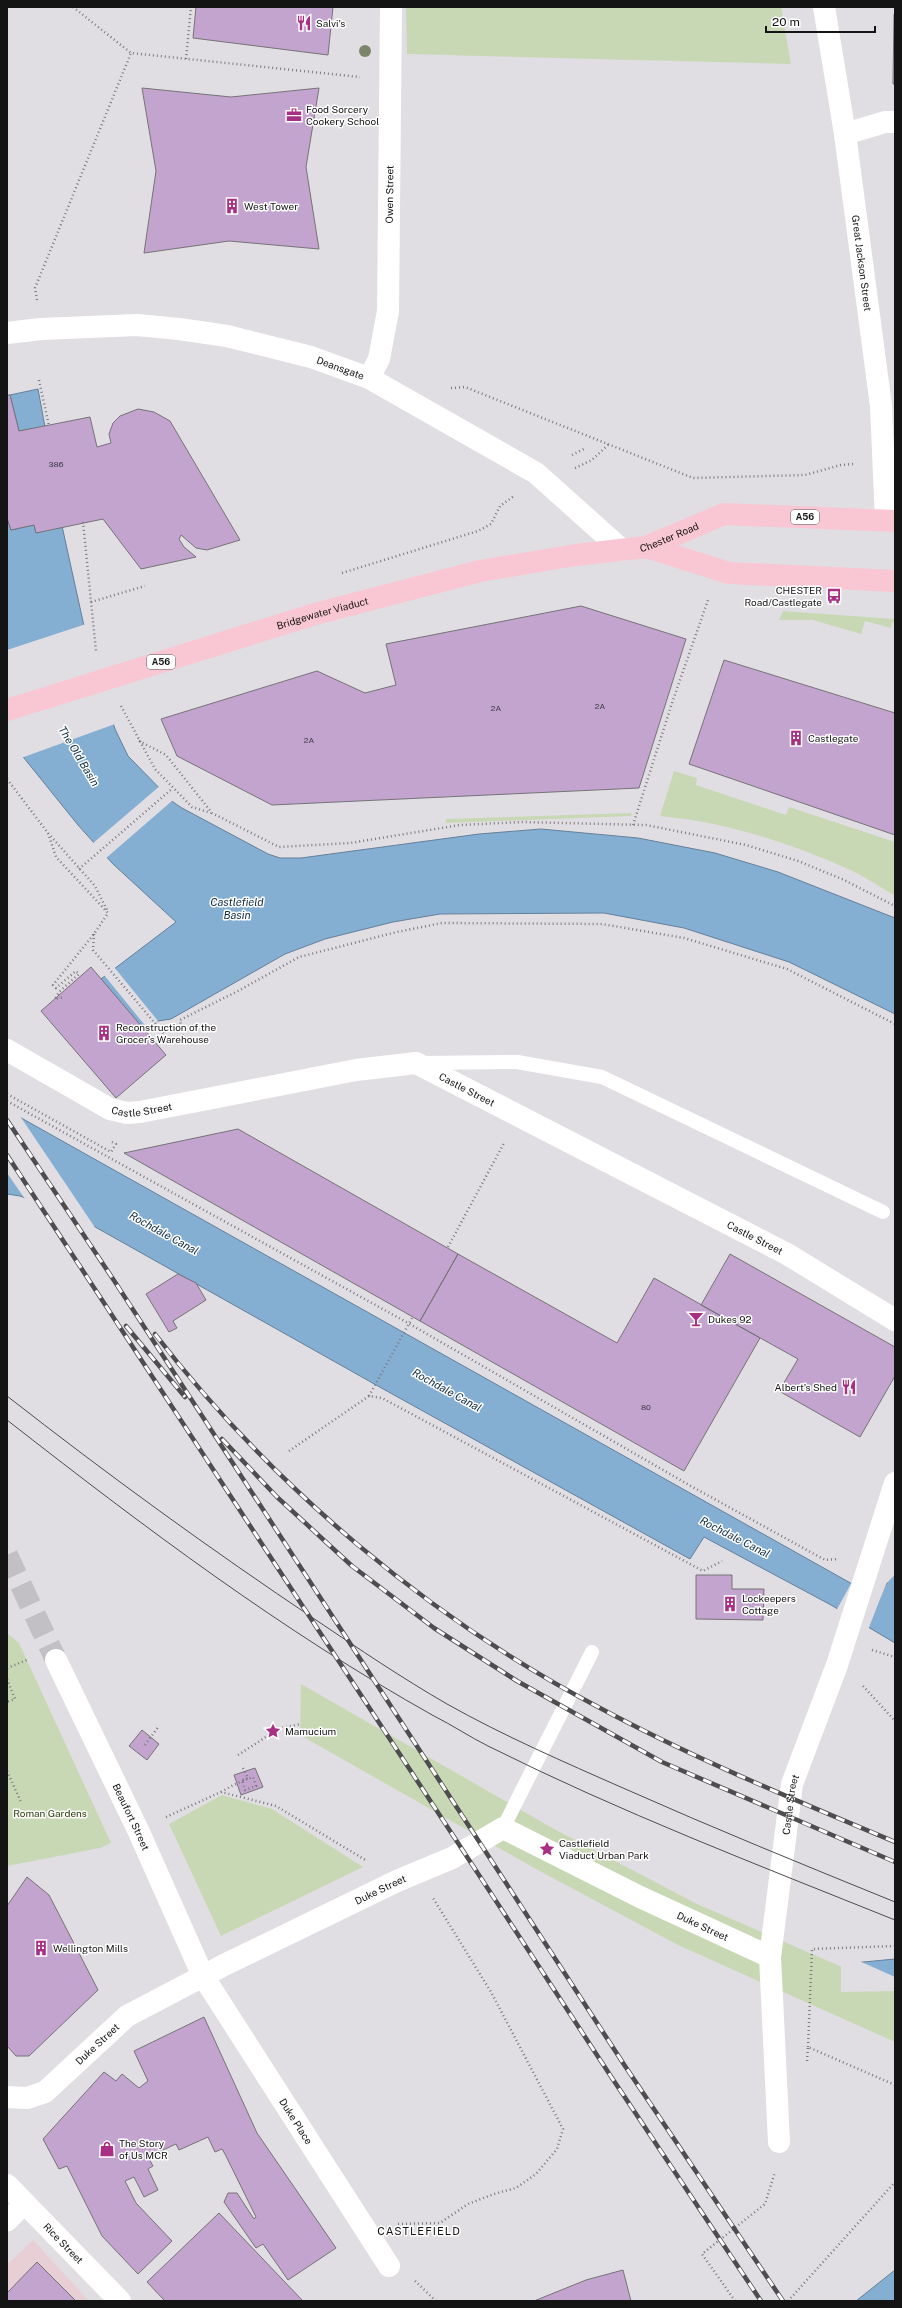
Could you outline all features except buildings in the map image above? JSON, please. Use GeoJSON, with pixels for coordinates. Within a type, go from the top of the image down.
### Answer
{"type":"FeatureCollection","features":[{"type":"Feature","properties":{"kind":"main road","name":"Chester Road"},"geometry":{"type":"LineString","coordinates":[[646,547],[724,514],[891,520]]}},
{"type":"Feature","properties":{"kind":"main road","name":"Chester Road"},"geometry":{"type":"LineString","coordinates":[[646,547],[729,573],[895,581]]}},
{"type":"Feature","properties":{"kind":"main road","name":"Bridgewater Viaduct"},"geometry":{"type":"LineString","coordinates":[[7,710],[314,614],[480,571],[646,547]]}},
{"type":"Feature","properties":{"kind":"street","name":"Owen Street"},"geometry":{"type":"LineString","coordinates":[[369,378],[379,359],[388,311],[391,7]]}},
{"type":"Feature","properties":{"kind":"street","name":"Great Jackson Street"},"geometry":{"type":"LineString","coordinates":[[824,7],[845,134],[882,406],[891,520]]}},
{"type":"Feature","properties":{"kind":"street"},"geometry":{"type":"LineString","coordinates":[[845,134],[884,122],[895,122]]}},
{"type":"Feature","properties":{"kind":"street","name":"Deansgate"},"geometry":{"type":"LineString","coordinates":[[7,333],[41,329],[137,325],[227,336],[311,358],[369,378],[536,473],[622,550]]}},
{"type":"Feature","properties":{"kind":"street","name":"Castle Street"},"geometry":{"type":"LineString","coordinates":[[7,1050],[110,1109],[127,1113],[140,1112],[356,1070],[416,1063],[787,1254],[895,1320]]}},
{"type":"Feature","properties":{"kind":"street","name":"Castle Street"},"geometry":{"type":"LineString","coordinates":[[778,2142],[770,1957],[792,1784],[837,1665],[846,1631],[868,1571],[895,1483]]}},
{"type":"Feature","properties":{"kind":"street","name":"Beaufort Street"},"geometry":{"type":"LineString","coordinates":[[56,1660],[138,1830],[203,1976]]}},
{"type":"Feature","properties":{"kind":"street","name":"Duke Street"},"geometry":{"type":"LineString","coordinates":[[7,2097],[27,2098],[45,2092],[127,2016],[203,1976],[397,1881],[452,1858],[504,1828],[640,1897],[770,1957]]}},
{"type":"Feature","properties":{"kind":"street","name":"Duke Place"},"geometry":{"type":"LineString","coordinates":[[203,1976],[389,2266]]}},
{"type":"Feature","properties":{"kind":"street","name":"Rice Street"},"geometry":{"type":"LineString","coordinates":[[7,2185],[120,2301]]}},
{"type":"Feature","properties":{"kind":"street"},"geometry":{"type":"LineString","coordinates":[[7,2221],[25,2203]]}},
{"type":"Feature","properties":{"kind":"lane"},"geometry":{"type":"LineString","coordinates":[[416,1063],[517,1062],[602,1077],[883,1212]]}},
{"type":"Feature","properties":{"kind":"lane"},"geometry":{"type":"LineString","coordinates":[[504,1828],[592,1652]]}},
{"type":"Feature","properties":{"kind":"path"},"geometry":{"type":"LineString","coordinates":[[73,7],[131,53],[367,77]]}},
{"type":"Feature","properties":{"kind":"path"},"geometry":{"type":"LineString","coordinates":[[186,59],[191,7]]}},
{"type":"Feature","properties":{"kind":"path"},"geometry":{"type":"LineString","coordinates":[[41,329],[35,288],[131,53]]}},
{"type":"Feature","properties":{"kind":"path"},"geometry":{"type":"LineString","coordinates":[[39,380],[49,426]]}},
{"type":"Feature","properties":{"kind":"path"},"geometry":{"type":"LineString","coordinates":[[412,402],[435,390],[465,386],[693,478],[805,475],[842,465]]}},
{"type":"Feature","properties":{"kind":"path"},"geometry":{"type":"LineString","coordinates":[[592,460],[609,444]]}},
{"type":"Feature","properties":{"kind":"path"},"geometry":{"type":"LineString","coordinates":[[572,455],[584,449]]}},
{"type":"Feature","properties":{"kind":"path"},"geometry":{"type":"LineString","coordinates":[[334,576],[478,531],[491,524],[498,513],[500,506],[510,497]]}},
{"type":"Feature","properties":{"kind":"path"},"geometry":{"type":"LineString","coordinates":[[91,602],[145,586]]}},
{"type":"Feature","properties":{"kind":"path"},"geometry":{"type":"LineString","coordinates":[[633,825],[673,700],[708,600]]}},
{"type":"Feature","properties":{"kind":"path"},"geometry":{"type":"LineString","coordinates":[[139,741],[166,755],[212,813]]}},
{"type":"Feature","properties":{"kind":"path"},"geometry":{"type":"LineString","coordinates":[[155,769],[192,807],[212,813],[279,847],[350,843],[468,825],[522,822],[633,825],[696,834],[746,845],[798,862],[842,879],[895,906]]}},
{"type":"Feature","properties":{"kind":"path"},"geometry":{"type":"LineString","coordinates":[[7,780],[48,833],[95,886],[108,913]]}},
{"type":"Feature","properties":{"kind":"path"},"geometry":{"type":"LineString","coordinates":[[79,869],[173,788]]}},
{"type":"Feature","properties":{"kind":"path"},"geometry":{"type":"LineString","coordinates":[[48,833],[56,857],[108,913]]}},
{"type":"Feature","properties":{"kind":"path"},"geometry":{"type":"LineString","coordinates":[[64,997],[55,999],[59,992],[79,974],[76,970],[56,988],[53,985],[94,934],[108,913]]}},
{"type":"Feature","properties":{"kind":"path"},"geometry":{"type":"LineString","coordinates":[[94,934],[93,950],[170,1041],[184,1042],[180,1020],[238,991],[299,957],[397,932],[442,923],[602,924],[684,938],[787,969],[895,1024]]}},
{"type":"Feature","properties":{"kind":"path"},"geometry":{"type":"LineString","coordinates":[[7,1094],[111,1152],[116,1144],[109,1140]]}},
{"type":"Feature","properties":{"kind":"path"},"geometry":{"type":"LineString","coordinates":[[7,1101],[408,1323],[682,1481],[825,1560]]}},
{"type":"Feature","properties":{"kind":"path"},"geometry":{"type":"LineString","coordinates":[[448,1247],[506,1138]]}},
{"type":"Feature","properties":{"kind":"path"},"geometry":{"type":"LineString","coordinates":[[289,1451],[369,1396],[412,1318]]}},
{"type":"Feature","properties":{"kind":"path"},"geometry":{"type":"LineString","coordinates":[[369,1396],[382,1398],[703,1571],[722,1561]]}},
{"type":"Feature","properties":{"kind":"path"},"geometry":{"type":"LineString","coordinates":[[864,1648],[895,1657]]}},
{"type":"Feature","properties":{"kind":"path"},"geometry":{"type":"LineString","coordinates":[[7,1679],[15,1699],[7,1702]]}},
{"type":"Feature","properties":{"kind":"path"},"geometry":{"type":"LineString","coordinates":[[858,1681],[895,1721]]}},
{"type":"Feature","properties":{"kind":"path"},"geometry":{"type":"LineString","coordinates":[[238,1755],[280,1728],[301,1724]]}},
{"type":"Feature","properties":{"kind":"path"},"geometry":{"type":"LineString","coordinates":[[145,1744],[159,1726]]}},
{"type":"Feature","properties":{"kind":"path"},"geometry":{"type":"LineString","coordinates":[[243,1768],[248,1778]]}},
{"type":"Feature","properties":{"kind":"path"},"geometry":{"type":"LineString","coordinates":[[7,1771],[21,1802]]}},
{"type":"Feature","properties":{"kind":"path"},"geometry":{"type":"LineString","coordinates":[[138,1830],[221,1792],[248,1778],[253,1777],[256,1786],[245,1790],[242,1780],[248,1778]]}},
{"type":"Feature","properties":{"kind":"path"},"geometry":{"type":"LineString","coordinates":[[221,1792],[276,1806],[397,1881]]}},
{"type":"Feature","properties":{"kind":"path"},"geometry":{"type":"LineString","coordinates":[[362,2224],[440,2223],[468,2204],[494,2194],[516,2188],[536,2174],[557,2149],[563,2129],[491,1992],[417,1873]]}},
{"type":"Feature","properties":{"kind":"path"},"geometry":{"type":"LineString","coordinates":[[807,2062],[812,1948],[895,1946]]}},
{"type":"Feature","properties":{"kind":"path"},"geometry":{"type":"LineString","coordinates":[[808,2047],[895,2085]]}},
{"type":"Feature","properties":{"kind":"path"},"geometry":{"type":"LineString","coordinates":[[735,2301],[702,2254],[765,2204],[775,2177],[778,2142]]}},
{"type":"Feature","properties":{"kind":"path"},"geometry":{"type":"LineString","coordinates":[[788,2301],[895,2182]]}},
{"type":"Feature","properties":{"kind":"path"},"geometry":{"type":"LineString","coordinates":[[417,2282],[436,2301]]}},
{"type":"Feature","properties":{"kind":"shaded area"},"geometry":{"type":"Polygon","coordinates":[[[33,2240],[89,2301],[7,2301],[7,2265],[33,2240]]]}},
{"type":"Feature","properties":{"kind":"green space"},"geometry":{"type":"Polygon","coordinates":[[[406,7],[781,7],[791,64],[407,54],[406,7]]]}},
{"type":"Feature","properties":{"kind":"green space"},"geometry":{"type":"Polygon","coordinates":[[[783,611],[895,619],[895,623],[892,622],[891,628],[865,621],[861,634],[813,620],[779,620],[783,611]]]}},
{"type":"Feature","properties":{"kind":"green space"},"geometry":{"type":"Polygon","coordinates":[[[674,771],[697,778],[696,785],[786,815],[789,807],[895,842],[895,896],[856,873],[805,851],[757,835],[709,823],[660,816],[674,771]]]}},
{"type":"Feature","properties":{"kind":"green space"},"geometry":{"type":"Polygon","coordinates":[[[632,813],[631,816],[446,823],[446,819],[632,813]]]}},
{"type":"Feature","properties":{"kind":"green space","name":"Roman Gardens"},"geometry":{"type":"Polygon","coordinates":[[[7,1633],[19,1643],[111,1843],[100,1848],[7,1866],[7,1633]]]}},
{"type":"Feature","properties":{"kind":"green space","name":"Castlefield Viaduct Urban Park"},"geometry":{"type":"Polygon","coordinates":[[[301,1684],[556,1830],[697,1904],[895,1990],[895,2042],[678,1945],[536,1869],[300,1735],[301,1684]]]}},
{"type":"Feature","properties":{"kind":"green space"},"geometry":{"type":"Polygon","coordinates":[[[222,1795],[272,1809],[363,1867],[221,1936],[169,1824],[222,1795]]]}},
{"type":"Feature","properties":{"kind":"water"},"geometry":{"type":"Polygon","coordinates":[[[38,389],[45,427],[19,431],[10,395],[38,389]]]}},
{"type":"Feature","properties":{"kind":"water","name":"Castlefield Basin"},"geometry":{"type":"Polygon","coordinates":[[[7,518],[11,530],[34,525],[36,533],[62,526],[86,635],[115,729],[128,756],[173,802],[182,808],[268,854],[280,858],[301,858],[479,834],[541,829],[638,838],[715,853],[778,872],[895,918],[895,1014],[789,962],[684,928],[604,913],[440,914],[393,922],[325,939],[285,954],[171,1019],[158,1021],[133,1037],[93,985],[176,922],[113,864],[78,825],[24,758],[7,720],[7,518]]]}},
{"type":"Feature","properties":{"kind":"water","name":"Rochdale Canal"},"geometry":{"type":"Polygon","coordinates":[[[7,1110],[879,1599],[887,1583],[895,1575],[895,1643],[831,1605],[704,1537],[690,1559],[81,1219],[20,1196],[7,1194],[7,1110]]]}},
{"type":"Feature","properties":{"kind":"water"},"geometry":{"type":"Polygon","coordinates":[[[895,1959],[895,1989],[843,1964],[895,1959]]]}},
{"type":"Feature","properties":{"kind":"water"},"geometry":{"type":"Polygon","coordinates":[[[895,2270],[895,2301],[856,2301],[895,2270]]]}},
{"type":"Feature","properties":{"kind":"pier"},"geometry":{"type":"Polygon","coordinates":[[[86,624],[115,724],[21,758],[7,725],[7,650],[86,624]]]}},
{"type":"Feature","properties":{"kind":"pier"},"geometry":{"type":"Polygon","coordinates":[[[161,785],[173,800],[105,859],[92,844],[161,785]]]}},
{"type":"Feature","properties":{"kind":"pier"},"geometry":{"type":"Polygon","coordinates":[[[114,967],[158,1021],[148,1029],[104,975],[114,967]]]}},
{"type":"Feature","properties":{"kind":"pier"},"geometry":{"type":"Polygon","coordinates":[[[7,1107],[18,1113],[96,1229],[81,1220],[25,1199],[7,1173],[7,1107]]]}},
{"type":"Feature","properties":{"kind":"pier"},"geometry":{"type":"Polygon","coordinates":[[[891,1576],[894,1576],[887,1583],[868,1630],[836,1611],[852,1582],[879,1596],[891,1576]]]}},
{"type":"Feature","properties":{"kind":"pier"},"geometry":{"type":"Polygon","coordinates":[[[857,1960],[895,1977],[895,1991],[841,1992],[841,1963],[857,1960]]]}},
{"type":"Feature","properties":{"kind":"tunnel"},"geometry":{"type":"LineString","coordinates":[[7,1555],[56,1660]]}},
{"type":"Feature","properties":{"kind":"tram line"},"geometry":{"type":"LineString","coordinates":[[7,1396],[121,1483],[198,1539],[364,1652],[447,1704],[512,1738],[657,1803],[895,1902]]}},
{"type":"Feature","properties":{"kind":"tram line"},"geometry":{"type":"LineString","coordinates":[[7,1420],[162,1538],[268,1613],[322,1649],[434,1716],[488,1746],[639,1816],[895,1920]]}},
{"type":"Feature","properties":{"kind":"railway"},"geometry":{"type":"LineString","coordinates":[[7,1120],[115,1282],[625,2066],[783,2301]]}},
{"type":"Feature","properties":{"kind":"railway"},"geometry":{"type":"LineString","coordinates":[[7,1155],[612,2078],[761,2301]]}},
{"type":"Feature","properties":{"kind":"railway"},"geometry":{"type":"LineString","coordinates":[[126,1326],[185,1397]]}},
{"type":"Feature","properties":{"kind":"railway"},"geometry":{"type":"LineString","coordinates":[[155,1334],[201,1390],[250,1444],[302,1496],[358,1545],[415,1591],[475,1633],[537,1673],[600,1708],[672,1745],[820,1811],[895,1842]]}},
{"type":"Feature","properties":{"kind":"railway"},"geometry":{"type":"LineString","coordinates":[[222,1439],[277,1497],[352,1566],[434,1628],[517,1681],[662,1762],[895,1862]]}},
{"type":"Feature","properties":{"kind":"place","name":"Salvi's"},"geometry":{"type":"Point","coordinates":[304,23]}},
{"type":"Feature","properties":{"kind":"place","name":"Food Sorcery Cookery School"},"geometry":{"type":"Point","coordinates":[294,115]}},
{"type":"Feature","properties":{"kind":"place","name":"West Tower"},"geometry":{"type":"Point","coordinates":[232,206]}},
{"type":"Feature","properties":{"kind":"place","name":"CHESTER Road/Castlegate"},"geometry":{"type":"Point","coordinates":[834,596]}},
{"type":"Feature","properties":{"kind":"place","name":"Castlegate"},"geometry":{"type":"Point","coordinates":[796,738]}},
{"type":"Feature","properties":{"kind":"place","name":"Reconstruction of the Grocer’s Warehouse"},"geometry":{"type":"Point","coordinates":[104,1033]}},
{"type":"Feature","properties":{"kind":"place","name":"Dukes 92"},"geometry":{"type":"Point","coordinates":[696,1319]}},
{"type":"Feature","properties":{"kind":"place","name":"Albert's Shed"},"geometry":{"type":"Point","coordinates":[849,1387]}},
{"type":"Feature","properties":{"kind":"place","name":"Lockeepers Cottage"},"geometry":{"type":"Point","coordinates":[730,1604]}},
{"type":"Feature","properties":{"kind":"place","name":"Mamucium"},"geometry":{"type":"Point","coordinates":[273,1731]}},
{"type":"Feature","properties":{"kind":"place","name":"Castlefield Viaduct Urban Park"},"geometry":{"type":"Point","coordinates":[547,1849]}},
{"type":"Feature","properties":{"kind":"place","name":"Wellington Mills"},"geometry":{"type":"Point","coordinates":[41,1948]}},
{"type":"Feature","properties":{"kind":"place","name":"The Story of Us MCR"},"geometry":{"type":"Point","coordinates":[107,2149]}},
{"type":"Feature","properties":{"kind":"district","name":"CASTLEFIELD"},"geometry":{"type":"Point","coordinates":[419,2231]}},
{"type":"Feature","properties":{"kind":"water label","name":"The Old Basin"},"geometry":{"type":"Point","coordinates":[79,756]}}]}
